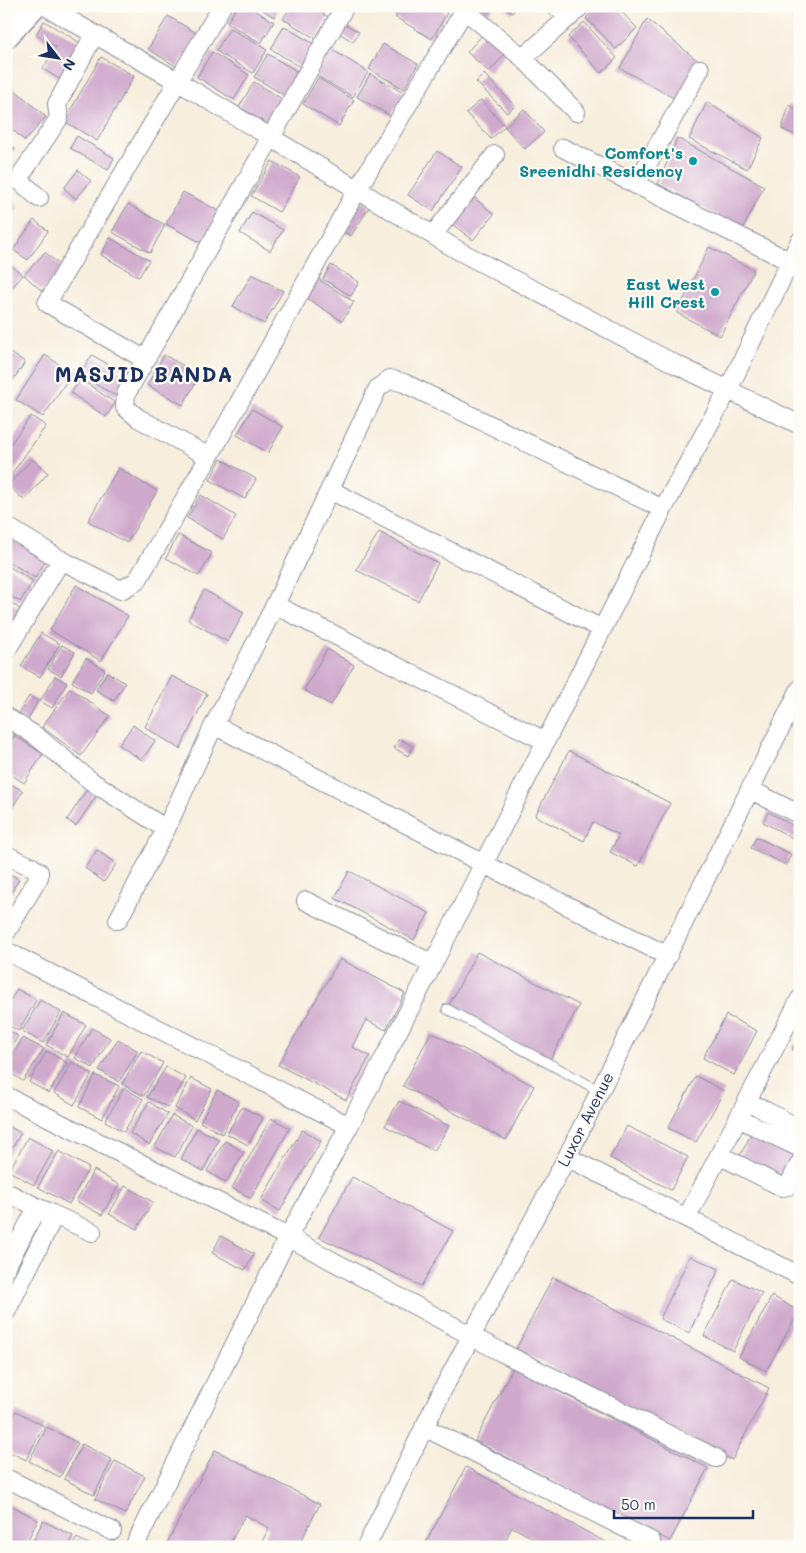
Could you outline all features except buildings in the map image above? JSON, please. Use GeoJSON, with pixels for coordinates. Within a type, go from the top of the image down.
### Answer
{"type":"FeatureCollection","features":[{"type":"Feature","properties":{"kind":"main road"},"geometry":{"type":"LineString","coordinates":[[6,35],[33,6]]}},
{"type":"Feature","properties":{"kind":"street"},"geometry":{"type":"LineString","coordinates":[[46,6],[177,81],[433,236],[675,364],[800,425]]}},
{"type":"Feature","properties":{"kind":"street"},"geometry":{"type":"LineString","coordinates":[[146,360],[47,303],[222,6]]}},
{"type":"Feature","properties":{"kind":"street"},"geometry":{"type":"LineString","coordinates":[[210,457],[138,418],[126,407],[126,394],[345,6]]}},
{"type":"Feature","properties":{"kind":"street"},"geometry":{"type":"LineString","coordinates":[[555,6],[576,12]]}},
{"type":"Feature","properties":{"kind":"street"},"geometry":{"type":"LineString","coordinates":[[6,526],[61,560],[122,590],[137,581],[210,457],[357,190],[463,8],[523,58],[576,112]]}},
{"type":"Feature","properties":{"kind":"street"},"geometry":{"type":"LineString","coordinates":[[523,58],[576,12]]}},
{"type":"Feature","properties":{"kind":"street"},"geometry":{"type":"LineString","coordinates":[[39,198],[20,181],[23,172],[59,118],[57,104],[94,35]]}},
{"type":"Feature","properties":{"kind":"street"},"geometry":{"type":"LineString","coordinates":[[636,185],[700,69]]}},
{"type":"Feature","properties":{"kind":"street"},"geometry":{"type":"LineString","coordinates":[[562,148],[789,261]]}},
{"type":"Feature","properties":{"kind":"street"},"geometry":{"type":"LineString","coordinates":[[433,236],[495,155]]}},
{"type":"Feature","properties":{"kind":"street"},"geometry":{"type":"LineString","coordinates":[[134,1547],[288,1237],[349,1126],[433,964],[663,509],[728,390],[800,241]]}},
{"type":"Feature","properties":{"kind":"street"},"geometry":{"type":"LineString","coordinates":[[118,920],[166,829],[214,724],[275,605],[378,388],[390,379],[404,383],[663,509]]}},
{"type":"Feature","properties":{"kind":"street"},"geometry":{"type":"LineString","coordinates":[[330,490],[602,629]]}},
{"type":"Feature","properties":{"kind":"street"},"geometry":{"type":"LineString","coordinates":[[6,651],[61,560]]}},
{"type":"Feature","properties":{"kind":"street"},"geometry":{"type":"LineString","coordinates":[[275,605],[545,741]]}},
{"type":"Feature","properties":{"kind":"street","name":"Luxor Avenue"},"geometry":{"type":"LineString","coordinates":[[366,1547],[424,1427],[567,1157],[799,691]]}},
{"type":"Feature","properties":{"kind":"street"},"geometry":{"type":"LineString","coordinates":[[6,718],[36,736],[90,781],[166,829]]}},
{"type":"Feature","properties":{"kind":"street"},"geometry":{"type":"LineString","coordinates":[[214,724],[484,864],[668,956]]}},
{"type":"Feature","properties":{"kind":"street"},"geometry":{"type":"LineString","coordinates":[[751,790],[800,815]]}},
{"type":"Feature","properties":{"kind":"street"},"geometry":{"type":"LineString","coordinates":[[6,854],[32,867],[39,872],[39,877],[6,933]]}},
{"type":"Feature","properties":{"kind":"street"},"geometry":{"type":"LineString","coordinates":[[306,901],[433,964]]}},
{"type":"Feature","properties":{"kind":"street"},"geometry":{"type":"LineString","coordinates":[[6,951],[349,1126]]}},
{"type":"Feature","properties":{"kind":"street"},"geometry":{"type":"LineString","coordinates":[[687,1217],[743,1120],[747,1101],[800,999]]}},
{"type":"Feature","properties":{"kind":"street"},"geometry":{"type":"LineString","coordinates":[[6,1096],[288,1237],[471,1336],[716,1458]]}},
{"type":"Feature","properties":{"kind":"street"},"geometry":{"type":"LineString","coordinates":[[747,1101],[800,1129]]}},
{"type":"Feature","properties":{"kind":"street"},"geometry":{"type":"LineString","coordinates":[[743,1120],[800,1148]]}},
{"type":"Feature","properties":{"kind":"street"},"geometry":{"type":"LineString","coordinates":[[567,1157],[800,1276]]}},
{"type":"Feature","properties":{"kind":"street"},"geometry":{"type":"LineString","coordinates":[[723,1157],[782,1187],[788,1186],[800,1163]]}},
{"type":"Feature","properties":{"kind":"street"},"geometry":{"type":"LineString","coordinates":[[6,1192],[92,1232]]}},
{"type":"Feature","properties":{"kind":"street"},"geometry":{"type":"LineString","coordinates":[[6,1267],[32,1217],[45,1211]]}},
{"type":"Feature","properties":{"kind":"street"},"geometry":{"type":"LineString","coordinates":[[6,1312],[50,1224],[45,1211]]}},
{"type":"Feature","properties":{"kind":"street"},"geometry":{"type":"LineString","coordinates":[[424,1427],[651,1541]]}},
{"type":"Feature","properties":{"kind":"street"},"geometry":{"type":"LineString","coordinates":[[6,1478],[112,1531]]}},
{"type":"Feature","properties":{"kind":"lane"},"geometry":{"type":"LineString","coordinates":[[447,1009],[600,1091]]}},
{"type":"Feature","properties":{"kind":"place","name":"Comfort's Sreenidhi Residency"},"geometry":{"type":"Point","coordinates":[693,161]}},
{"type":"Feature","properties":{"kind":"place","name":"East West Hill Crest"},"geometry":{"type":"Point","coordinates":[715,292]}},
{"type":"Feature","properties":{"kind":"district","name":"MASJID BANDA"},"geometry":{"type":"Point","coordinates":[144,373]}}]}
